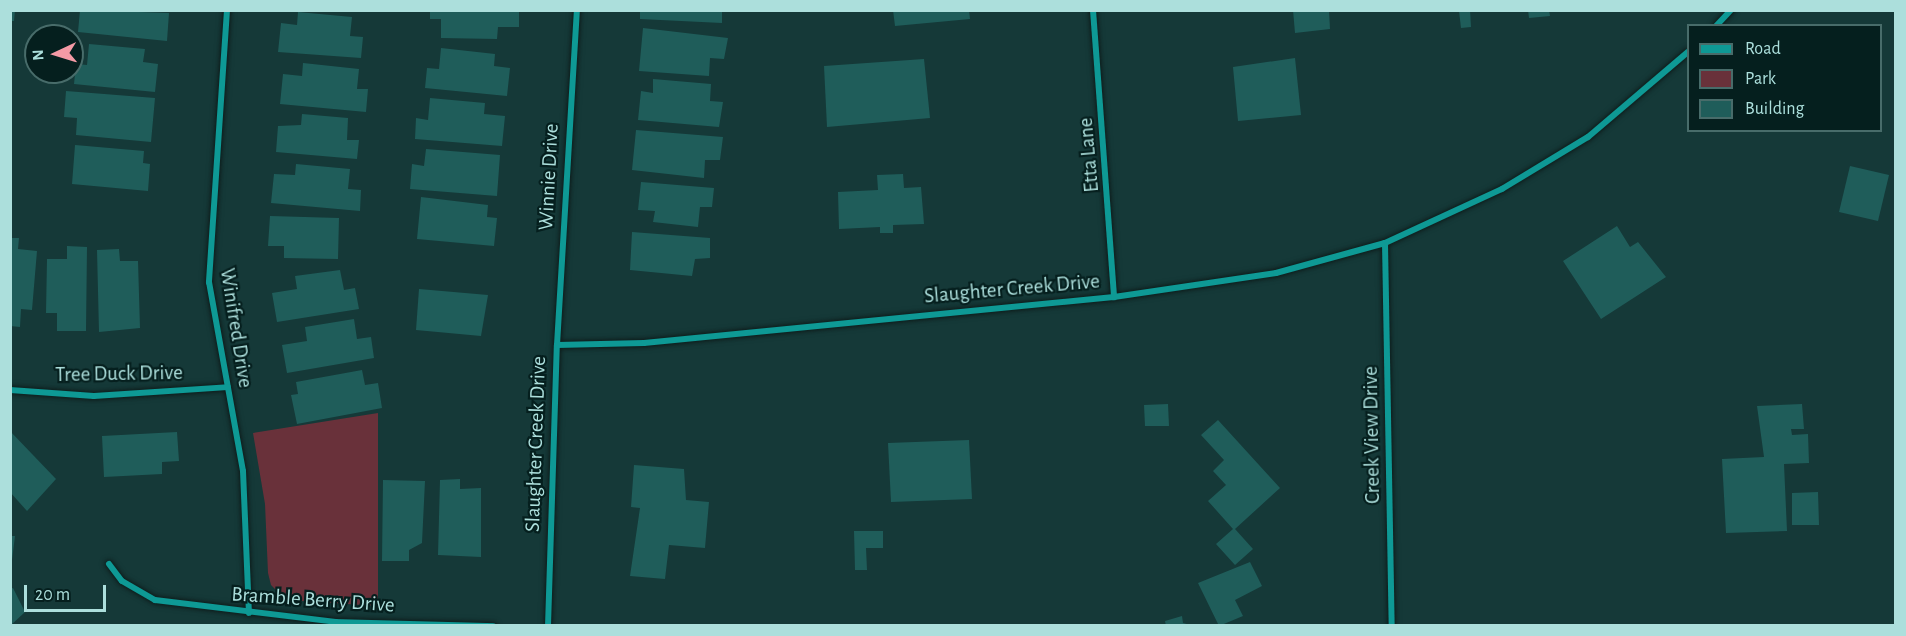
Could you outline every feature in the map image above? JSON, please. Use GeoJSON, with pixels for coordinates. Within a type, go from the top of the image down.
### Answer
{"type":"FeatureCollection","features":[{"type":"Feature","properties":{"kind":"street","name":"Winifred Drive"},"geometry":{"type":"LineString","coordinates":[[227,10],[208,233],[209,282],[243,471],[249,613]]}},
{"type":"Feature","properties":{"kind":"street","name":"Winnie Drive"},"geometry":{"type":"LineString","coordinates":[[557,345],[577,10]]}},
{"type":"Feature","properties":{"kind":"street","name":"Etta Lane"},"geometry":{"type":"LineString","coordinates":[[1093,10],[1114,297]]}},
{"type":"Feature","properties":{"kind":"street"},"geometry":{"type":"LineString","coordinates":[[1718,24],[1731,10]]}},
{"type":"Feature","properties":{"kind":"street","name":"Slaughter Creek Drive"},"geometry":{"type":"LineString","coordinates":[[548,626],[557,345],[644,344],[1114,297],[1254,277],[1385,243],[1503,189],[1588,137],[1687,54]]}},
{"type":"Feature","properties":{"kind":"street","name":"Creek View Drive"},"geometry":{"type":"LineString","coordinates":[[1385,243],[1392,626]]}},
{"type":"Feature","properties":{"kind":"street","name":"Tree Duck Drive"},"geometry":{"type":"LineString","coordinates":[[10,390],[94,396],[228,387]]}},
{"type":"Feature","properties":{"kind":"street","name":"Bramble Berry Drive"},"geometry":{"type":"LineString","coordinates":[[109,564],[122,581],[155,600],[336,622],[493,626]]}},
{"type":"Feature","properties":{"kind":"green space"},"geometry":{"type":"Polygon","coordinates":[[[378,413],[378,606],[286,600],[271,585],[268,573],[265,504],[253,433],[378,413]]]}},
{"type":"Feature","properties":{"kind":"building"},"geometry":{"type":"Polygon","coordinates":[[[10,10],[15,10],[14,21],[10,21],[10,10]]]}},
{"type":"Feature","properties":{"kind":"building"},"geometry":{"type":"Polygon","coordinates":[[[80,10],[169,13],[167,41],[84,33],[84,24],[79,24],[80,10]]]}},
{"type":"Feature","properties":{"kind":"building"},"geometry":{"type":"Polygon","coordinates":[[[430,10],[519,10],[519,27],[498,27],[497,39],[441,38],[441,19],[430,19],[430,10]]]}},
{"type":"Feature","properties":{"kind":"building"},"geometry":{"type":"Polygon","coordinates":[[[640,10],[722,10],[722,23],[640,19],[640,10]]]}},
{"type":"Feature","properties":{"kind":"building"},"geometry":{"type":"Polygon","coordinates":[[[893,10],[969,10],[970,19],[895,26],[893,10]]]}},
{"type":"Feature","properties":{"kind":"building"},"geometry":{"type":"Polygon","coordinates":[[[1293,10],[1329,10],[1330,29],[1295,33],[1293,10]]]}},
{"type":"Feature","properties":{"kind":"building"},"geometry":{"type":"Polygon","coordinates":[[[1470,10],[1471,27],[1461,28],[1459,11],[1470,10]]]}},
{"type":"Feature","properties":{"kind":"building"},"geometry":{"type":"Polygon","coordinates":[[[1528,10],[1549,10],[1550,16],[1529,18],[1528,10]]]}},
{"type":"Feature","properties":{"kind":"building"},"geometry":{"type":"Polygon","coordinates":[[[298,12],[352,17],[350,36],[363,37],[361,58],[278,52],[281,23],[297,25],[298,12]]]}},
{"type":"Feature","properties":{"kind":"building"},"geometry":{"type":"Polygon","coordinates":[[[643,28],[728,38],[724,59],[710,58],[709,76],[639,71],[643,28]]]}},
{"type":"Feature","properties":{"kind":"building"},"geometry":{"type":"Polygon","coordinates":[[[89,44],[145,49],[143,62],[158,64],[155,92],[74,84],[84,84],[84,65],[87,65],[89,44]]]}},
{"type":"Feature","properties":{"kind":"building"},"geometry":{"type":"Polygon","coordinates":[[[441,48],[495,54],[494,66],[510,68],[507,96],[425,88],[427,68],[439,69],[441,48]]]}},
{"type":"Feature","properties":{"kind":"building"},"geometry":{"type":"Polygon","coordinates":[[[1295,58],[1301,115],[1238,121],[1233,67],[1295,58]]]}},
{"type":"Feature","properties":{"kind":"building"},"geometry":{"type":"Polygon","coordinates":[[[924,59],[930,118],[827,127],[824,66],[924,59]]]}},
{"type":"Feature","properties":{"kind":"building"},"geometry":{"type":"Polygon","coordinates":[[[303,63],[359,69],[357,89],[368,89],[366,112],[280,104],[283,74],[302,76],[303,63]]]}},
{"type":"Feature","properties":{"kind":"building"},"geometry":{"type":"Polygon","coordinates":[[[653,79],[711,84],[710,101],[723,102],[719,127],[638,120],[641,91],[653,93],[653,79]]]}},
{"type":"Feature","properties":{"kind":"building"},"geometry":{"type":"Polygon","coordinates":[[[66,91],[155,98],[151,142],[76,135],[77,118],[64,117],[66,91]]]}},
{"type":"Feature","properties":{"kind":"building"},"geometry":{"type":"Polygon","coordinates":[[[430,98],[485,103],[484,114],[505,116],[502,146],[415,139],[416,118],[428,120],[430,98]]]}},
{"type":"Feature","properties":{"kind":"building"},"geometry":{"type":"Polygon","coordinates":[[[302,114],[348,118],[347,140],[359,140],[357,159],[276,152],[278,126],[301,125],[302,114]]]}},
{"type":"Feature","properties":{"kind":"building"},"geometry":{"type":"Polygon","coordinates":[[[636,130],[723,137],[720,160],[705,160],[704,178],[632,170],[636,130]]]}},
{"type":"Feature","properties":{"kind":"building"},"geometry":{"type":"Polygon","coordinates":[[[75,145],[144,151],[143,163],[150,164],[148,191],[72,184],[75,145]]]}},
{"type":"Feature","properties":{"kind":"building"},"geometry":{"type":"Polygon","coordinates":[[[426,149],[500,155],[497,196],[410,189],[412,164],[424,166],[426,149]]]}},
{"type":"Feature","properties":{"kind":"building"},"geometry":{"type":"Polygon","coordinates":[[[296,164],[350,169],[348,189],[361,190],[360,211],[271,203],[274,174],[295,175],[296,164]]]}},
{"type":"Feature","properties":{"kind":"building"},"geometry":{"type":"Polygon","coordinates":[[[1850,166],[1889,175],[1878,221],[1839,212],[1850,166]]]}},
{"type":"Feature","properties":{"kind":"building"},"geometry":{"type":"Polygon","coordinates":[[[903,174],[904,188],[921,187],[924,224],[893,225],[893,233],[880,233],[880,227],[839,229],[838,192],[878,190],[877,175],[903,174]]]}},
{"type":"Feature","properties":{"kind":"building"},"geometry":{"type":"Polygon","coordinates":[[[641,182],[714,188],[712,207],[700,207],[698,227],[653,222],[655,211],[638,210],[641,182]]]}},
{"type":"Feature","properties":{"kind":"building"},"geometry":{"type":"Polygon","coordinates":[[[421,197],[488,205],[487,217],[497,218],[494,246],[417,239],[421,197]]]}},
{"type":"Feature","properties":{"kind":"building"},"geometry":{"type":"Polygon","coordinates":[[[270,216],[339,218],[338,259],[284,258],[284,246],[268,246],[270,216]]]}},
{"type":"Feature","properties":{"kind":"building"},"geometry":{"type":"Polygon","coordinates":[[[1617,226],[1630,247],[1638,242],[1666,277],[1601,319],[1563,261],[1617,226]]]}},
{"type":"Feature","properties":{"kind":"building"},"geometry":{"type":"Polygon","coordinates":[[[632,232],[710,238],[710,258],[695,259],[692,276],[630,270],[632,232]]]}},
{"type":"Feature","properties":{"kind":"building"},"geometry":{"type":"Polygon","coordinates":[[[10,238],[19,238],[18,249],[37,251],[32,310],[21,309],[20,327],[10,326],[10,238]]]}},
{"type":"Feature","properties":{"kind":"building"},"geometry":{"type":"Polygon","coordinates":[[[67,246],[87,247],[86,331],[57,331],[57,313],[46,313],[47,259],[67,259],[67,246]]]}},
{"type":"Feature","properties":{"kind":"building"},"geometry":{"type":"Polygon","coordinates":[[[119,249],[120,261],[138,261],[140,328],[99,332],[97,250],[119,249]]]}},
{"type":"Feature","properties":{"kind":"building"},"geometry":{"type":"Polygon","coordinates":[[[340,270],[344,290],[355,288],[359,309],[277,322],[272,293],[297,289],[295,276],[340,270]]]}},
{"type":"Feature","properties":{"kind":"building"},"geometry":{"type":"Polygon","coordinates":[[[419,289],[488,295],[481,336],[416,330],[419,289]]]}},
{"type":"Feature","properties":{"kind":"building"},"geometry":{"type":"Polygon","coordinates":[[[354,319],[357,339],[371,337],[374,358],[287,373],[282,345],[307,341],[305,327],[354,319]]]}},
{"type":"Feature","properties":{"kind":"building"},"geometry":{"type":"Polygon","coordinates":[[[362,370],[365,385],[378,383],[382,408],[297,424],[291,395],[298,394],[296,382],[362,370]]]}},
{"type":"Feature","properties":{"kind":"building"},"geometry":{"type":"Polygon","coordinates":[[[1168,404],[1169,426],[1145,426],[1144,405],[1168,404]]]}},
{"type":"Feature","properties":{"kind":"building"},"geometry":{"type":"Polygon","coordinates":[[[1802,404],[1804,429],[1791,429],[1792,435],[1808,434],[1809,463],[1784,464],[1787,531],[1726,533],[1722,459],[1764,457],[1757,406],[1802,404]]]}},
{"type":"Feature","properties":{"kind":"building"},"geometry":{"type":"Polygon","coordinates":[[[1218,420],[1280,488],[1235,529],[1253,549],[1235,565],[1216,544],[1233,529],[1208,501],[1226,485],[1213,471],[1224,460],[1201,435],[1218,420]]]}},
{"type":"Feature","properties":{"kind":"building"},"geometry":{"type":"Polygon","coordinates":[[[10,431],[56,479],[27,511],[10,492],[10,431]]]}},
{"type":"Feature","properties":{"kind":"building"},"geometry":{"type":"Polygon","coordinates":[[[177,432],[179,461],[162,462],[162,474],[104,477],[102,436],[177,432]]]}},
{"type":"Feature","properties":{"kind":"building"},"geometry":{"type":"Polygon","coordinates":[[[969,440],[972,499],[891,502],[888,443],[969,440]]]}},
{"type":"Feature","properties":{"kind":"building"},"geometry":{"type":"Polygon","coordinates":[[[634,465],[684,469],[686,500],[709,502],[705,548],[669,545],[665,579],[630,576],[640,508],[631,507],[634,465]]]}},
{"type":"Feature","properties":{"kind":"building"},"geometry":{"type":"Polygon","coordinates":[[[460,479],[460,489],[481,488],[481,557],[438,555],[440,480],[460,479]]]}},
{"type":"Feature","properties":{"kind":"building"},"geometry":{"type":"Polygon","coordinates":[[[383,480],[425,481],[422,543],[409,550],[409,561],[382,561],[383,480]]]}},
{"type":"Feature","properties":{"kind":"building"},"geometry":{"type":"Polygon","coordinates":[[[1818,492],[1819,525],[1792,525],[1792,493],[1818,492]]]}},
{"type":"Feature","properties":{"kind":"building"},"geometry":{"type":"Polygon","coordinates":[[[854,531],[883,531],[883,548],[866,548],[867,570],[855,570],[854,531]]]}},
{"type":"Feature","properties":{"kind":"building"},"geometry":{"type":"Polygon","coordinates":[[[10,536],[15,536],[12,560],[10,560],[10,536]]]}},
{"type":"Feature","properties":{"kind":"building"},"geometry":{"type":"Polygon","coordinates":[[[1250,562],[1262,586],[1235,600],[1243,616],[1219,626],[1198,583],[1250,562]]]}},
{"type":"Feature","properties":{"kind":"building"},"geometry":{"type":"Polygon","coordinates":[[[13,588],[25,612],[10,626],[10,589],[13,588]]]}},
{"type":"Feature","properties":{"kind":"building"},"geometry":{"type":"Polygon","coordinates":[[[1182,616],[1183,623],[1194,626],[1166,626],[1165,621],[1182,616]]]}}]}
